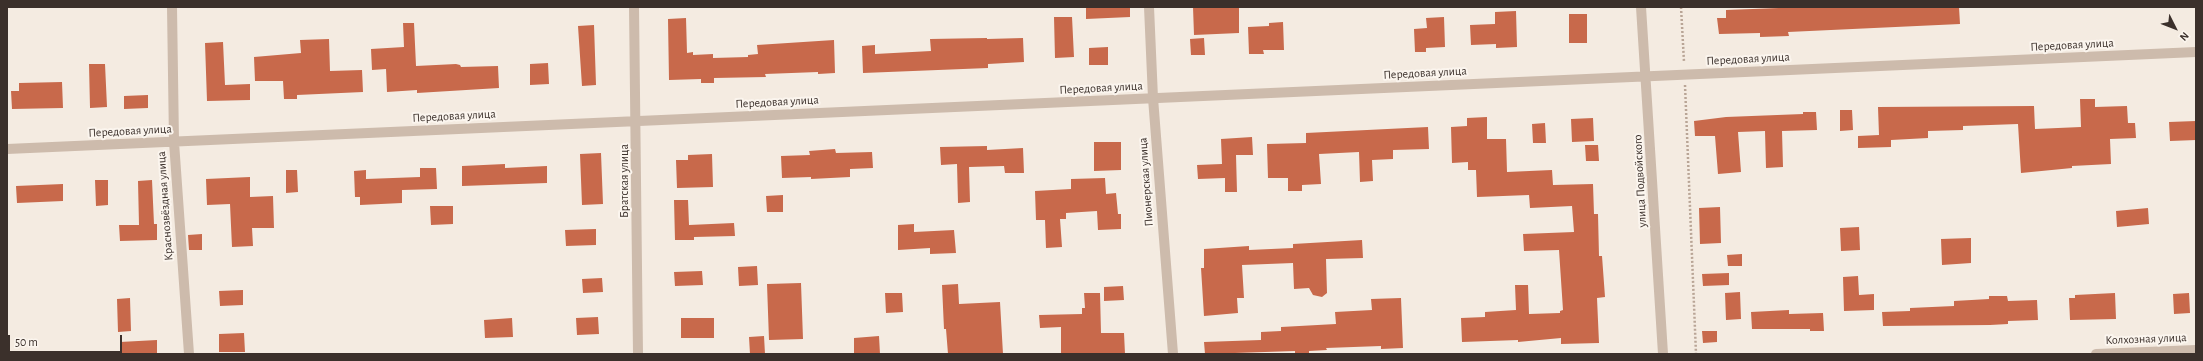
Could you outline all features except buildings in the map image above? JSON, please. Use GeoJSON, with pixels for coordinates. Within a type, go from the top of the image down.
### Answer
{"type":"FeatureCollection","features":[{"type":"Feature","properties":{"kind":"street","name":"Краснозвёздная улица"},"geometry":{"type":"LineString","coordinates":[[172,7],[174,142],[189,354]]}},
{"type":"Feature","properties":{"kind":"street","name":"Братская улица"},"geometry":{"type":"LineString","coordinates":[[634,7],[638,354]]}},
{"type":"Feature","properties":{"kind":"street","name":"Пионерская улица"},"geometry":{"type":"LineString","coordinates":[[1149,7],[1153,98],[1172,354]]}},
{"type":"Feature","properties":{"kind":"street","name":"улица Подвойского"},"geometry":{"type":"LineString","coordinates":[[1641,7],[1647,76],[1663,354]]}},
{"type":"Feature","properties":{"kind":"street","name":"Передовая улица"},"geometry":{"type":"LineString","coordinates":[[7,149],[2196,52]]}},
{"type":"Feature","properties":{"kind":"street","name":"Колхозная улица"},"geometry":{"type":"LineString","coordinates":[[2096,354],[2196,350]]}},
{"type":"Feature","properties":{"kind":"path"},"geometry":{"type":"LineString","coordinates":[[1681,7],[1696,354]]}}]}
